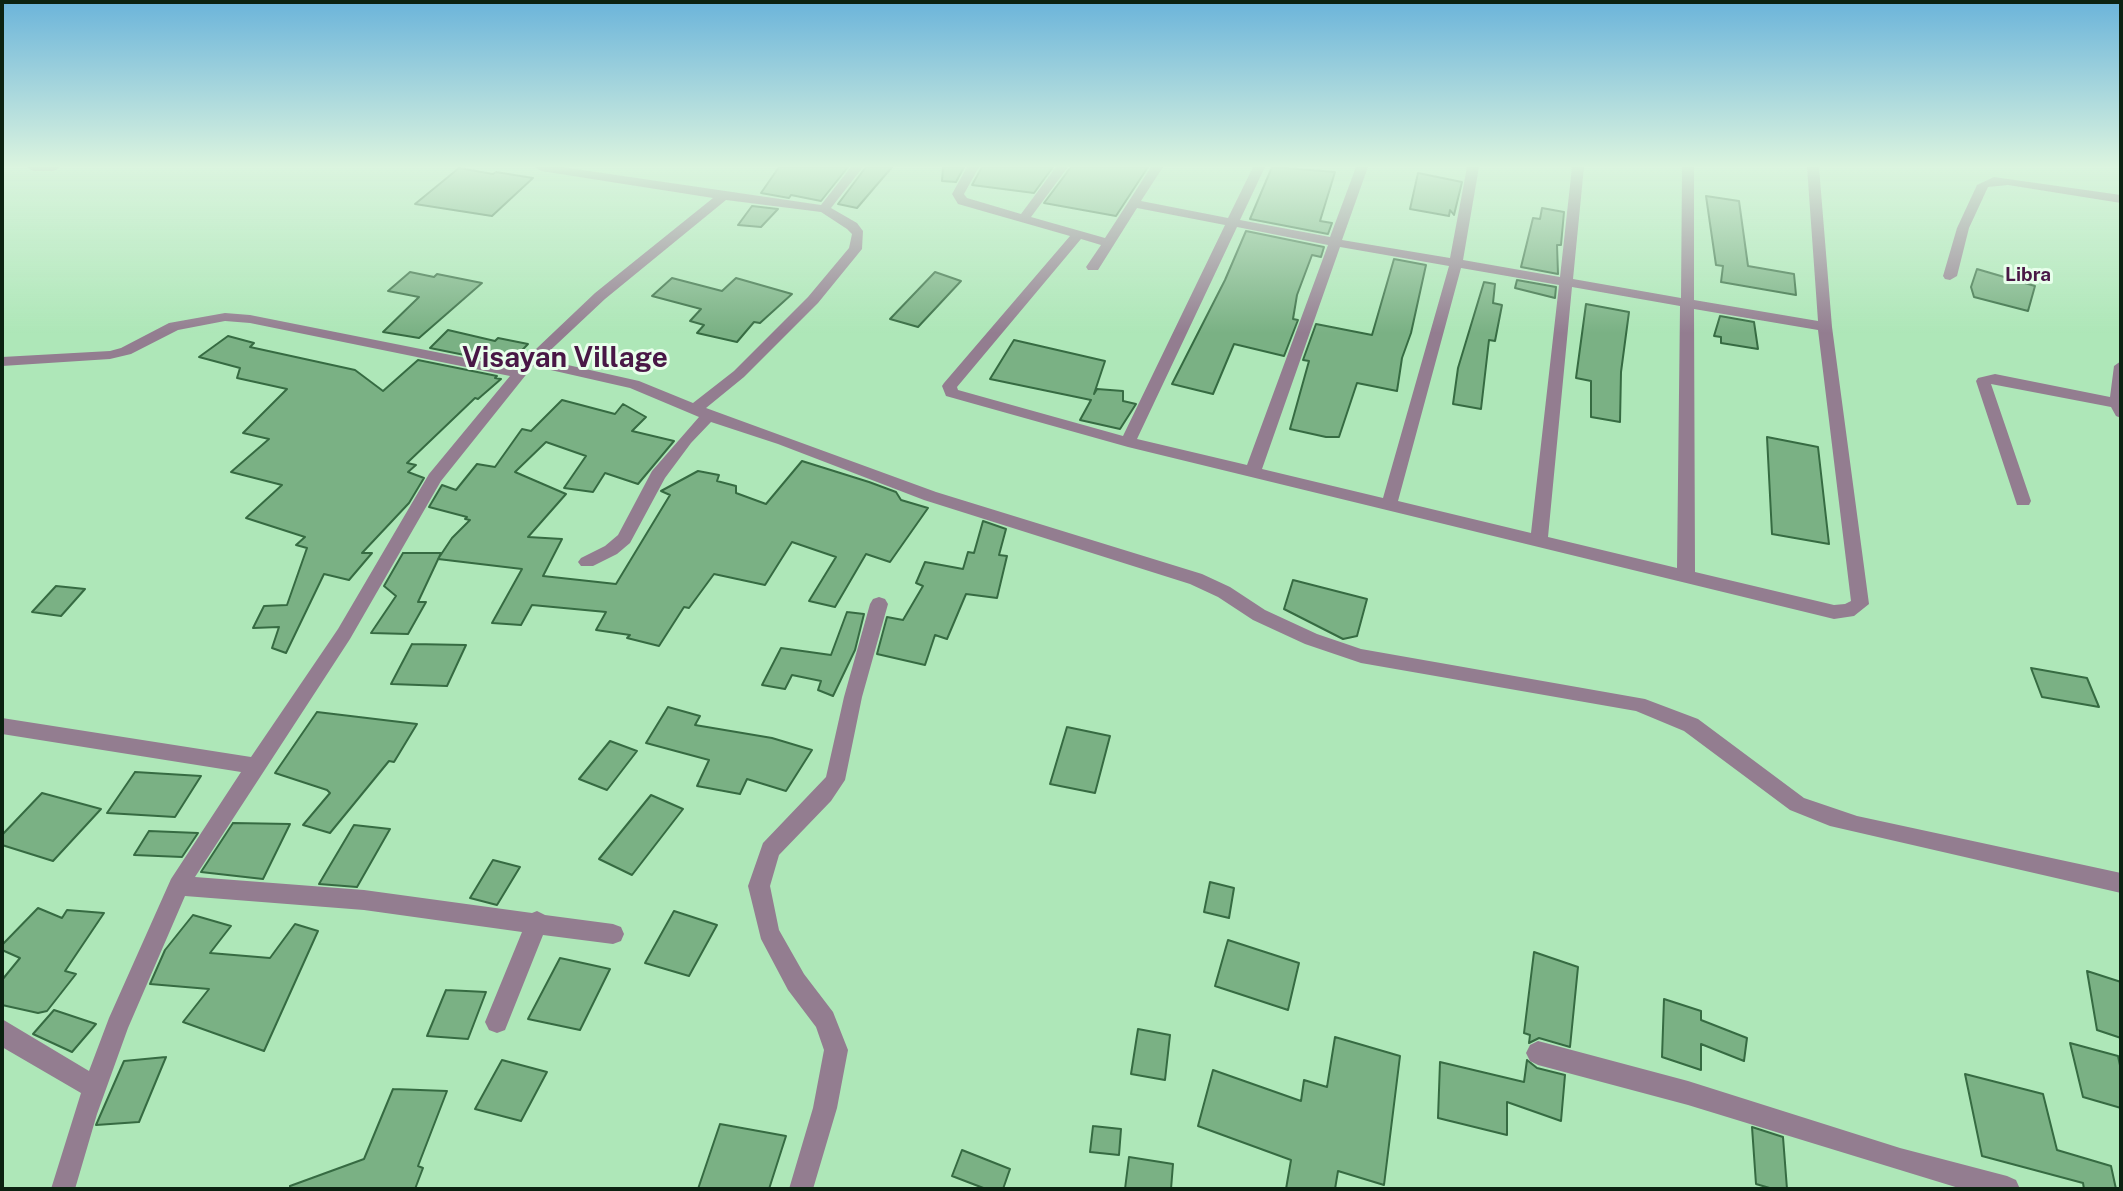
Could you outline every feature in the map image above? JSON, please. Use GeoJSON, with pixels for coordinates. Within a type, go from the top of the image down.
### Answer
{"type":"FeatureCollection","features":[{"type":"Feature","properties":{"kind":"street"},"geometry":{"type":"LineString","coordinates":[[63,1189],[94,1087],[117,1026],[179,886],[205,842],[344,634],[435,478],[525,367],[600,296],[690,223]]}},
{"type":"Feature","properties":{"kind":"street"},"geometry":{"type":"LineString","coordinates":[[587,562],[611,550],[624,539],[658,475],[702,413],[813,300],[855,249],[858,234],[846,223]]}},
{"type":"Feature","properties":{"kind":"street"},"geometry":{"type":"LineString","coordinates":[[1041,223],[1108,243]]}},
{"type":"Feature","properties":{"kind":"street"},"geometry":{"type":"LineString","coordinates":[[1093,267],[1122,223]]}},
{"type":"Feature","properties":{"kind":"street"},"geometry":{"type":"LineString","coordinates":[[1128,442],[1232,223]]}},
{"type":"Feature","properties":{"kind":"street"},"geometry":{"type":"LineString","coordinates":[[1235,223],[1825,327]]}},
{"type":"Feature","properties":{"kind":"street"},"geometry":{"type":"LineString","coordinates":[[1253,471],[1341,223]]}},
{"type":"Feature","properties":{"kind":"street"},"geometry":{"type":"LineString","coordinates":[[1389,505],[1456,263],[1464,223]]}},
{"type":"Feature","properties":{"kind":"street"},"geometry":{"type":"LineString","coordinates":[[1539,540],[1573,223]]}},
{"type":"Feature","properties":{"kind":"street"},"geometry":{"type":"LineString","coordinates":[[1686,577],[1688,223]]}},
{"type":"Feature","properties":{"kind":"street"},"geometry":{"type":"LineString","coordinates":[[1078,235],[949,386],[956,396],[1128,442],[1834,612],[1849,611],[1860,604],[1825,327],[1817,223]]}},
{"type":"Feature","properties":{"kind":"street"},"geometry":{"type":"LineString","coordinates":[[1950,276],[1966,223]]}},
{"type":"Feature","properties":{"kind":"street"},"geometry":{"type":"LineString","coordinates":[[2,361],[110,355],[126,351],[173,326],[225,317],[634,384],[661,393],[702,413],[783,440],[930,496],[1196,579],[1301,634],[1361,656],[1638,704],[1691,725],[1797,804],[1830,817],[2121,883]]}},
{"type":"Feature","properties":{"kind":"street"},"geometry":{"type":"LineString","coordinates":[[2023,501],[1983,381],[1994,379],[2119,408],[2121,366]]}},
{"type":"Feature","properties":{"kind":"street"},"geometry":{"type":"LineString","coordinates":[[801,1189],[825,1108],[836,1050],[825,1020],[796,982],[769,932],[760,886],[769,850],[824,795],[835,780],[853,697],[879,604]]}},
{"type":"Feature","properties":{"kind":"street"},"geometry":{"type":"LineString","coordinates":[[2,726],[257,766]]}},
{"type":"Feature","properties":{"kind":"street"},"geometry":{"type":"LineString","coordinates":[[179,886],[364,900],[537,921],[613,934]]}},
{"type":"Feature","properties":{"kind":"street"},"geometry":{"type":"LineString","coordinates":[[497,1022],[537,921]]}},
{"type":"Feature","properties":{"kind":"street"},"geometry":{"type":"LineString","coordinates":[[2,1030],[10,1039],[94,1087]]}},
{"type":"Feature","properties":{"kind":"street"},"geometry":{"type":"LineString","coordinates":[[1538,1053],[1688,1093],[1900,1160],[2007,1189]]}},
{"type":"Feature","properties":{"kind":"building"},"geometry":{"type":"Polygon","coordinates":[[[740,223],[765,223],[761,227],[738,225],[740,223]]]}},
{"type":"Feature","properties":{"kind":"building"},"geometry":{"type":"Polygon","coordinates":[[[1269,223],[1332,223],[1328,234],[1269,223]]]}},
{"type":"Feature","properties":{"kind":"building"},"geometry":{"type":"Polygon","coordinates":[[[1532,223],[1563,223],[1561,245],[1557,245],[1558,274],[1521,267],[1532,223]]]}},
{"type":"Feature","properties":{"kind":"building"},"geometry":{"type":"Polygon","coordinates":[[[1710,223],[1742,223],[1748,266],[1794,274],[1796,295],[1721,282],[1723,266],[1716,265],[1710,223]]]}},
{"type":"Feature","properties":{"kind":"building"},"geometry":{"type":"Polygon","coordinates":[[[1246,231],[1324,247],[1321,257],[1312,255],[1297,295],[1293,319],[1298,320],[1284,356],[1234,344],[1213,394],[1172,384],[1225,280],[1246,231]]]}},
{"type":"Feature","properties":{"kind":"building"},"geometry":{"type":"Polygon","coordinates":[[[1394,259],[1426,265],[1411,333],[1402,358],[1397,391],[1357,383],[1339,437],[1290,429],[1309,361],[1303,360],[1316,324],[1372,335],[1394,259]]]}},
{"type":"Feature","properties":{"kind":"building"},"geometry":{"type":"Polygon","coordinates":[[[1977,269],[2035,286],[2028,311],[1974,297],[1971,287],[1977,269]]]}},
{"type":"Feature","properties":{"kind":"building"},"geometry":{"type":"Polygon","coordinates":[[[410,272],[434,277],[437,274],[482,283],[419,338],[383,332],[419,297],[388,291],[410,272]]]}},
{"type":"Feature","properties":{"kind":"building"},"geometry":{"type":"Polygon","coordinates":[[[935,272],[961,281],[918,327],[890,319],[935,272]]]}},
{"type":"Feature","properties":{"kind":"building"},"geometry":{"type":"Polygon","coordinates":[[[672,278],[722,291],[736,278],[792,294],[760,323],[754,322],[737,342],[697,333],[704,325],[690,321],[701,309],[652,296],[672,278]]]}},
{"type":"Feature","properties":{"kind":"building"},"geometry":{"type":"Polygon","coordinates":[[[1517,280],[1556,287],[1555,298],[1515,288],[1517,280]]]}},
{"type":"Feature","properties":{"kind":"building"},"geometry":{"type":"Polygon","coordinates":[[[1484,282],[1495,284],[1493,303],[1502,305],[1495,341],[1489,340],[1481,409],[1453,404],[1458,368],[1484,282]]]}},
{"type":"Feature","properties":{"kind":"building"},"geometry":{"type":"Polygon","coordinates":[[[1586,304],[1629,312],[1621,372],[1620,422],[1591,417],[1591,381],[1576,378],[1586,304]]]}},
{"type":"Feature","properties":{"kind":"building"},"geometry":{"type":"Polygon","coordinates":[[[1720,316],[1754,322],[1758,349],[1721,343],[1721,337],[1714,336],[1720,316]]]}},
{"type":"Feature","properties":{"kind":"building"},"geometry":{"type":"Polygon","coordinates":[[[448,330],[495,341],[498,338],[528,344],[509,364],[430,348],[448,330]]]}},
{"type":"Feature","properties":{"kind":"building"},"geometry":{"type":"Polygon","coordinates":[[[228,336],[254,343],[250,347],[355,370],[383,391],[418,360],[501,379],[478,399],[475,398],[407,463],[416,465],[408,472],[424,478],[409,503],[362,553],[372,553],[349,580],[324,574],[286,653],[272,648],[279,627],[253,628],[264,606],[287,605],[307,548],[296,545],[305,537],[246,518],[282,485],[231,472],[269,439],[243,433],[287,389],[237,378],[240,368],[199,357],[228,336]]]}},
{"type":"Feature","properties":{"kind":"building"},"geometry":{"type":"Polygon","coordinates":[[[1014,340],[1105,361],[1094,394],[1097,389],[1123,391],[1123,401],[1136,404],[1120,429],[1080,420],[1091,400],[990,379],[1014,340]]]}},
{"type":"Feature","properties":{"kind":"building"},"geometry":{"type":"Polygon","coordinates":[[[562,400],[615,414],[623,404],[646,417],[632,431],[674,441],[638,484],[605,473],[593,492],[564,488],[586,456],[546,442],[515,472],[566,494],[528,537],[562,539],[543,576],[616,584],[670,495],[661,491],[698,471],[719,475],[717,481],[736,486],[736,493],[766,504],[802,461],[896,492],[901,500],[928,508],[890,562],[866,554],[835,607],[809,601],[836,557],[792,542],[765,585],[714,574],[689,608],[684,607],[659,646],[627,638],[630,635],[596,630],[606,612],[532,605],[521,625],[492,623],[522,569],[438,559],[452,538],[470,520],[429,507],[442,485],[456,490],[477,464],[495,467],[522,429],[531,431],[562,400]]]}},
{"type":"Feature","properties":{"kind":"building"},"geometry":{"type":"Polygon","coordinates":[[[1767,437],[1818,447],[1829,544],[1772,534],[1767,437]]]}},
{"type":"Feature","properties":{"kind":"building"},"geometry":{"type":"Polygon","coordinates":[[[983,521],[1006,529],[999,555],[1007,556],[997,598],[966,594],[947,639],[935,635],[925,665],[877,654],[887,617],[903,620],[923,586],[916,583],[925,562],[963,569],[968,552],[974,553],[983,521]]]}},
{"type":"Feature","properties":{"kind":"building"},"geometry":{"type":"Polygon","coordinates":[[[403,553],[441,553],[418,602],[426,602],[408,634],[371,633],[396,596],[384,586],[403,553]]]}},
{"type":"Feature","properties":{"kind":"building"},"geometry":{"type":"Polygon","coordinates":[[[1293,580],[1367,599],[1357,636],[1343,639],[1284,609],[1293,580]]]}},
{"type":"Feature","properties":{"kind":"building"},"geometry":{"type":"Polygon","coordinates":[[[56,586],[85,589],[61,616],[32,612],[56,586]]]}},
{"type":"Feature","properties":{"kind":"building"},"geometry":{"type":"Polygon","coordinates":[[[847,612],[864,614],[855,650],[833,696],[818,690],[821,681],[792,675],[785,689],[762,685],[781,648],[831,655],[847,612]]]}},
{"type":"Feature","properties":{"kind":"building"},"geometry":{"type":"Polygon","coordinates":[[[412,644],[466,645],[447,686],[391,684],[412,644]]]}},
{"type":"Feature","properties":{"kind":"building"},"geometry":{"type":"Polygon","coordinates":[[[2031,668],[2087,678],[2099,707],[2042,697],[2031,668]]]}},
{"type":"Feature","properties":{"kind":"building"},"geometry":{"type":"Polygon","coordinates":[[[668,707],[700,716],[695,725],[772,738],[812,750],[786,791],[747,779],[740,794],[697,786],[709,760],[646,743],[668,707]]]}},
{"type":"Feature","properties":{"kind":"building"},"geometry":{"type":"Polygon","coordinates":[[[317,712],[417,724],[394,762],[389,761],[330,833],[303,825],[330,793],[275,773],[317,712]]]}},
{"type":"Feature","properties":{"kind":"building"},"geometry":{"type":"Polygon","coordinates":[[[1067,727],[1110,736],[1095,793],[1050,784],[1067,727]]]}},
{"type":"Feature","properties":{"kind":"building"},"geometry":{"type":"Polygon","coordinates":[[[610,741],[637,751],[607,790],[579,779],[610,741]]]}},
{"type":"Feature","properties":{"kind":"building"},"geometry":{"type":"Polygon","coordinates":[[[135,772],[201,776],[175,817],[107,813],[135,772]]]}},
{"type":"Feature","properties":{"kind":"building"},"geometry":{"type":"Polygon","coordinates":[[[42,793],[101,809],[53,861],[2,845],[2,835],[42,793]]]}},
{"type":"Feature","properties":{"kind":"building"},"geometry":{"type":"Polygon","coordinates":[[[651,795],[683,809],[632,875],[599,859],[651,795]]]}},
{"type":"Feature","properties":{"kind":"building"},"geometry":{"type":"Polygon","coordinates":[[[233,823],[290,824],[263,879],[201,872],[233,823]]]}},
{"type":"Feature","properties":{"kind":"building"},"geometry":{"type":"Polygon","coordinates":[[[354,825],[390,829],[357,887],[319,884],[354,825]]]}},
{"type":"Feature","properties":{"kind":"building"},"geometry":{"type":"Polygon","coordinates":[[[149,831],[198,833],[182,857],[134,855],[149,831]]]}},
{"type":"Feature","properties":{"kind":"building"},"geometry":{"type":"Polygon","coordinates":[[[493,860],[520,867],[497,905],[470,898],[493,860]]]}},
{"type":"Feature","properties":{"kind":"building"},"geometry":{"type":"Polygon","coordinates":[[[1210,882],[1234,888],[1229,918],[1204,912],[1210,882]]]}},
{"type":"Feature","properties":{"kind":"building"},"geometry":{"type":"Polygon","coordinates":[[[38,908],[62,918],[67,910],[104,913],[65,971],[76,974],[47,1011],[38,1013],[2,1005],[2,980],[20,958],[2,950],[2,945],[38,908]]]}},
{"type":"Feature","properties":{"kind":"building"},"geometry":{"type":"Polygon","coordinates":[[[674,911],[717,925],[689,976],[645,963],[674,911]]]}},
{"type":"Feature","properties":{"kind":"building"},"geometry":{"type":"Polygon","coordinates":[[[193,915],[231,926],[210,953],[270,958],[295,924],[318,931],[264,1051],[183,1022],[209,989],[150,984],[165,950],[193,915]]]}},
{"type":"Feature","properties":{"kind":"building"},"geometry":{"type":"Polygon","coordinates":[[[1228,940],[1299,963],[1288,1010],[1215,986],[1228,940]]]}},
{"type":"Feature","properties":{"kind":"building"},"geometry":{"type":"Polygon","coordinates":[[[1534,952],[1578,967],[1570,1047],[1539,1038],[1529,1043],[1530,1035],[1524,1033],[1534,952]]]}},
{"type":"Feature","properties":{"kind":"building"},"geometry":{"type":"Polygon","coordinates":[[[560,958],[610,969],[580,1030],[528,1019],[560,958]]]}},
{"type":"Feature","properties":{"kind":"building"},"geometry":{"type":"Polygon","coordinates":[[[2087,971],[2121,982],[2121,1038],[2097,1030],[2087,971]]]}},
{"type":"Feature","properties":{"kind":"building"},"geometry":{"type":"Polygon","coordinates":[[[446,990],[486,992],[468,1039],[427,1036],[446,990]]]}},
{"type":"Feature","properties":{"kind":"building"},"geometry":{"type":"Polygon","coordinates":[[[1664,999],[1701,1011],[1701,1020],[1747,1038],[1744,1061],[1701,1044],[1701,1070],[1662,1057],[1664,999]]]}},
{"type":"Feature","properties":{"kind":"building"},"geometry":{"type":"Polygon","coordinates":[[[54,1010],[96,1024],[72,1052],[33,1034],[54,1010]]]}},
{"type":"Feature","properties":{"kind":"building"},"geometry":{"type":"Polygon","coordinates":[[[1138,1029],[1170,1035],[1165,1080],[1131,1074],[1138,1029]]]}},
{"type":"Feature","properties":{"kind":"building"},"geometry":{"type":"Polygon","coordinates":[[[1335,1037],[1400,1056],[1384,1185],[1338,1171],[1335,1189],[1286,1189],[1291,1160],[1198,1126],[1213,1070],[1301,1101],[1304,1080],[1327,1087],[1335,1037]]]}},
{"type":"Feature","properties":{"kind":"building"},"geometry":{"type":"Polygon","coordinates":[[[2070,1043],[2118,1056],[2121,1070],[2121,1108],[2083,1097],[2070,1043]]]}},
{"type":"Feature","properties":{"kind":"building"},"geometry":{"type":"Polygon","coordinates":[[[166,1057],[139,1122],[96,1125],[124,1061],[166,1057]]]}},
{"type":"Feature","properties":{"kind":"building"},"geometry":{"type":"Polygon","coordinates":[[[502,1060],[547,1072],[521,1121],[475,1109],[502,1060]]]}},
{"type":"Feature","properties":{"kind":"building"},"geometry":{"type":"Polygon","coordinates":[[[1527,1060],[1537,1068],[1565,1075],[1561,1121],[1507,1102],[1507,1135],[1438,1118],[1440,1062],[1524,1082],[1527,1060]]]}},
{"type":"Feature","properties":{"kind":"building"},"geometry":{"type":"Polygon","coordinates":[[[1965,1074],[2043,1094],[2057,1150],[2111,1166],[2116,1189],[2084,1189],[2083,1183],[1982,1156],[1965,1074]]]}},
{"type":"Feature","properties":{"kind":"building"},"geometry":{"type":"Polygon","coordinates":[[[393,1089],[447,1091],[418,1166],[423,1168],[415,1189],[290,1189],[290,1186],[364,1159],[393,1089]]]}},
{"type":"Feature","properties":{"kind":"building"},"geometry":{"type":"Polygon","coordinates":[[[720,1124],[786,1136],[769,1189],[698,1189],[720,1124]]]}},
{"type":"Feature","properties":{"kind":"building"},"geometry":{"type":"Polygon","coordinates":[[[1093,1126],[1121,1129],[1119,1155],[1090,1152],[1093,1126]]]}},
{"type":"Feature","properties":{"kind":"building"},"geometry":{"type":"Polygon","coordinates":[[[1752,1127],[1783,1137],[1787,1189],[1773,1189],[1756,1184],[1752,1127]]]}},
{"type":"Feature","properties":{"kind":"building"},"geometry":{"type":"Polygon","coordinates":[[[962,1150],[1010,1169],[1003,1189],[986,1189],[952,1176],[962,1150]]]}},
{"type":"Feature","properties":{"kind":"building"},"geometry":{"type":"Polygon","coordinates":[[[1129,1157],[1173,1164],[1171,1189],[1125,1189],[1129,1157]]]}},
{"type":"Feature","properties":{"kind":"district","name":"Libra"},"geometry":{"type":"Point","coordinates":[2028,275]}},
{"type":"Feature","properties":{"kind":"district","name":"Visayan Village"},"geometry":{"type":"Point","coordinates":[565,358]}}]}
